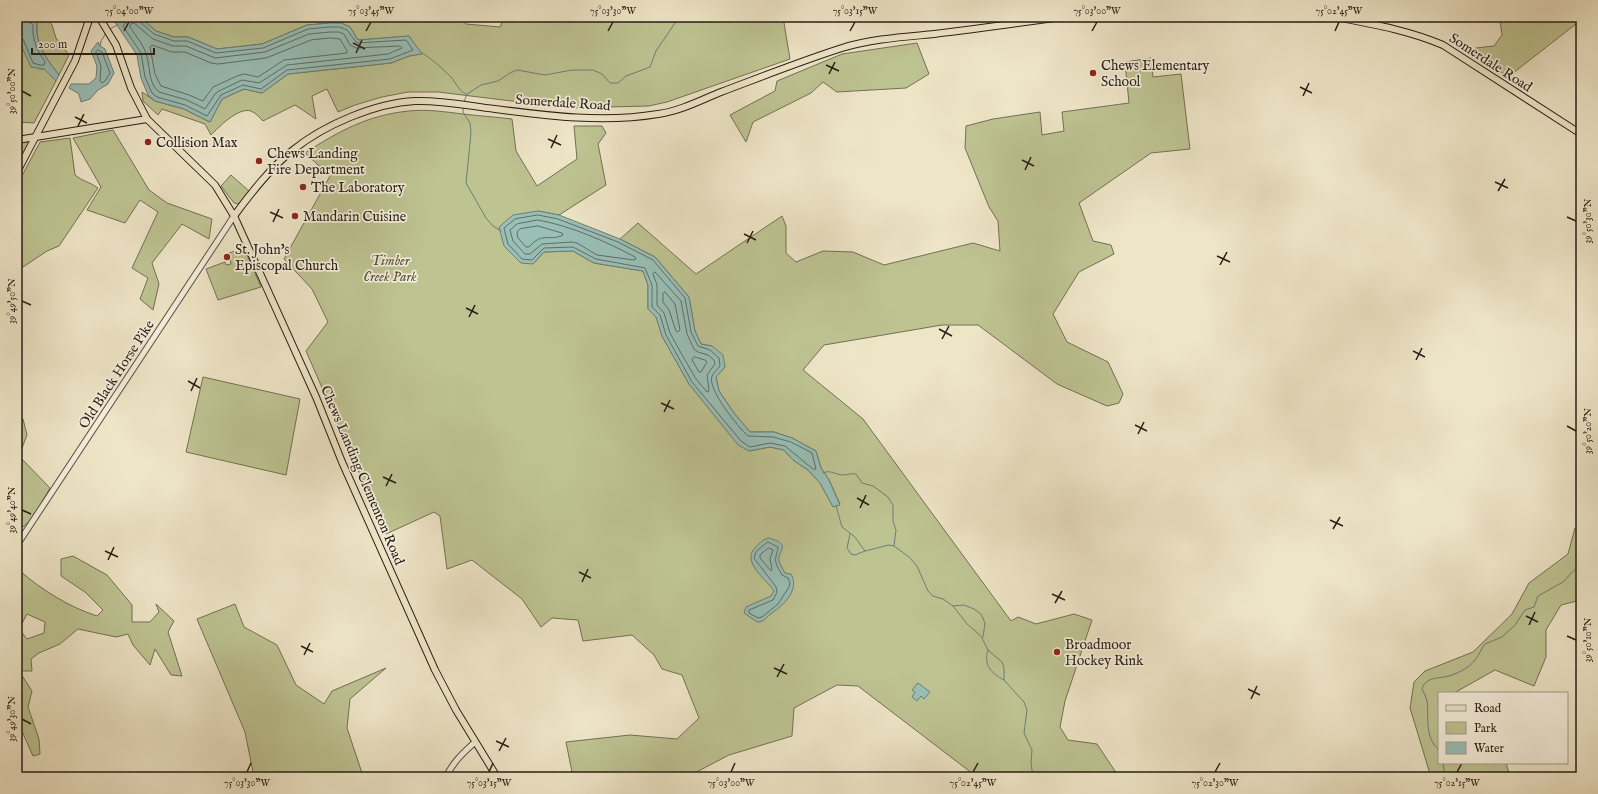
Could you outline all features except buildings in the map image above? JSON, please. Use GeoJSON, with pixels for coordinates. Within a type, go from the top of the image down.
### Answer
{"type":"FeatureCollection","features":[{"type":"Feature","properties":{"kind":"main road"},"geometry":{"type":"LineString","coordinates":[[17,172],[68,75],[75,60],[90,17]]}},
{"type":"Feature","properties":{"kind":"main road","name":"Chews Landing Clementon Road"},"geometry":{"type":"LineString","coordinates":[[99,17],[116,45],[131,88],[147,119],[215,185],[234,216],[316,397],[342,462],[435,670],[445,691],[497,777]]}},
{"type":"Feature","properties":{"kind":"main road","name":"Somerdale Road"},"geometry":{"type":"LineString","coordinates":[[234,216],[259,185],[294,149],[315,135],[361,113],[378,108],[416,101],[585,119],[637,117],[661,114],[678,109],[781,69],[860,43],[1061,17]]}},
{"type":"Feature","properties":{"kind":"main road","name":"Somerdale Road"},"geometry":{"type":"LineString","coordinates":[[1335,17],[1396,28],[1423,36],[1443,45],[1581,134]]}},
{"type":"Feature","properties":{"kind":"main road"},"geometry":{"type":"LineString","coordinates":[[17,140],[147,119]]}},
{"type":"Feature","properties":{"kind":"street","name":"Old Black Horse Pike"},"geometry":{"type":"LineString","coordinates":[[17,545],[234,216]]}},
{"type":"Feature","properties":{"kind":"street"},"geometry":{"type":"LineString","coordinates":[[446,777],[450,767],[457,758],[475,742]]}},
{"type":"Feature","properties":{"kind":"green space"},"geometry":{"type":"Polygon","coordinates":[[[27,17],[46,17],[52,25],[56,38],[69,55],[59,75],[42,51],[38,38],[37,22],[27,17]]]}},
{"type":"Feature","properties":{"kind":"green space"},"geometry":{"type":"Polygon","coordinates":[[[111,17],[192,17],[249,22],[261,17],[461,17],[466,24],[500,27],[504,17],[783,17],[790,59],[667,102],[649,106],[569,108],[438,92],[408,92],[382,97],[338,112],[327,89],[312,96],[316,119],[295,105],[263,121],[253,112],[246,111],[240,112],[229,118],[211,135],[205,124],[162,109],[158,115],[143,101],[142,92],[155,101],[184,109],[210,122],[222,99],[244,89],[262,93],[288,74],[391,63],[409,56],[421,54],[409,36],[358,40],[350,27],[341,23],[307,25],[262,44],[217,49],[188,37],[174,37],[156,31],[141,18],[127,18],[115,22],[111,17]]]}},
{"type":"Feature","properties":{"kind":"green space"},"geometry":{"type":"Polygon","coordinates":[[[1490,17],[1581,17],[1581,20],[1508,77],[1472,53],[1476,48],[1494,46],[1502,35],[1500,21],[1490,17]]]}},
{"type":"Feature","properties":{"kind":"green space"},"geometry":{"type":"Polygon","coordinates":[[[17,39],[39,69],[44,69],[56,81],[34,123],[17,122],[17,39]]]}},
{"type":"Feature","properties":{"kind":"green space"},"geometry":{"type":"Polygon","coordinates":[[[917,43],[929,74],[906,88],[837,92],[823,82],[811,93],[753,122],[746,142],[730,115],[775,91],[777,81],[842,54],[917,43]]]}},
{"type":"Feature","properties":{"kind":"green space","name":"Timber Creek Park"},"geometry":{"type":"Polygon","coordinates":[[[1151,58],[1153,77],[1181,74],[1190,149],[1151,153],[1079,203],[1093,241],[1111,245],[1114,254],[1079,272],[1053,314],[1067,342],[1108,362],[1123,394],[1119,403],[1107,406],[1057,384],[978,325],[942,325],[824,345],[803,370],[863,419],[1011,621],[1018,617],[1036,624],[1074,614],[1092,620],[1065,701],[1060,727],[1068,740],[1097,744],[1119,777],[977,777],[858,686],[837,685],[794,708],[792,736],[729,755],[687,777],[598,777],[597,775],[592,777],[573,777],[566,742],[630,735],[677,739],[699,718],[682,675],[662,669],[654,655],[632,635],[583,641],[578,620],[552,618],[541,627],[522,599],[472,560],[447,569],[440,516],[434,512],[386,534],[306,351],[328,322],[312,289],[284,259],[330,176],[305,153],[354,125],[394,113],[416,110],[512,119],[516,151],[537,186],[577,159],[574,126],[602,126],[606,133],[598,144],[606,185],[559,215],[538,211],[533,264],[544,252],[573,251],[594,263],[643,271],[648,285],[648,309],[656,316],[662,336],[689,384],[725,428],[749,451],[770,447],[784,450],[793,460],[808,470],[820,483],[833,506],[840,504],[829,480],[821,468],[816,451],[792,438],[774,432],[750,432],[734,413],[719,391],[716,377],[725,367],[712,346],[701,344],[695,331],[689,297],[655,257],[620,239],[638,223],[696,274],[782,216],[786,226],[786,253],[796,262],[823,251],[853,252],[884,265],[973,243],[1000,251],[998,221],[989,207],[965,148],[966,126],[993,119],[1040,112],[1042,135],[1064,131],[1062,112],[1129,103],[1125,62],[1151,58]]]}},
{"type":"Feature","properties":{"kind":"green space"},"geometry":{"type":"Polygon","coordinates":[[[113,130],[149,190],[167,203],[212,219],[209,239],[182,224],[152,263],[159,284],[153,310],[140,299],[148,278],[132,268],[158,212],[140,200],[125,223],[87,210],[101,187],[73,138],[113,130]]]}},
{"type":"Feature","properties":{"kind":"green space"},"geometry":{"type":"Polygon","coordinates":[[[35,138],[17,172],[17,140],[35,138]]]}},
{"type":"Feature","properties":{"kind":"green space"},"geometry":{"type":"Polygon","coordinates":[[[70,138],[75,175],[98,188],[59,246],[47,251],[17,271],[17,185],[40,142],[70,138]]]}},
{"type":"Feature","properties":{"kind":"green space"},"geometry":{"type":"Polygon","coordinates":[[[231,175],[250,192],[238,204],[234,203],[221,186],[231,175]]]}},
{"type":"Feature","properties":{"kind":"green space"},"geometry":{"type":"Polygon","coordinates":[[[244,248],[261,287],[218,300],[206,269],[225,262],[226,265],[231,264],[229,253],[244,248]]]}},
{"type":"Feature","properties":{"kind":"green space"},"geometry":{"type":"Polygon","coordinates":[[[203,377],[300,399],[286,475],[186,452],[203,377]]]}},
{"type":"Feature","properties":{"kind":"green space"},"geometry":{"type":"Polygon","coordinates":[[[23,419],[27,435],[19,456],[50,488],[32,519],[23,527],[17,519],[17,420],[23,419]]]}},
{"type":"Feature","properties":{"kind":"green space"},"geometry":{"type":"Polygon","coordinates":[[[1581,527],[1581,600],[1561,605],[1546,630],[1546,657],[1534,686],[1495,670],[1456,692],[1438,692],[1438,764],[1506,764],[1510,777],[1431,777],[1410,708],[1414,682],[1425,671],[1473,652],[1512,614],[1529,583],[1568,554],[1575,528],[1581,527]]]}},
{"type":"Feature","properties":{"kind":"green space"},"geometry":{"type":"Polygon","coordinates":[[[73,556],[107,575],[132,605],[132,622],[150,622],[159,612],[156,604],[174,621],[168,632],[182,676],[171,675],[155,649],[150,665],[133,645],[128,634],[116,637],[78,629],[60,644],[39,653],[31,659],[32,671],[19,671],[32,691],[28,707],[39,739],[40,754],[33,756],[17,720],[17,586],[20,571],[37,585],[76,608],[97,616],[103,610],[85,592],[61,576],[61,559],[73,556]],[[27,614],[19,629],[27,639],[44,633],[45,622],[27,614]]]}},
{"type":"Feature","properties":{"kind":"green space"},"geometry":{"type":"Polygon","coordinates":[[[235,604],[244,627],[277,645],[296,685],[324,704],[332,691],[386,668],[350,699],[347,728],[363,776],[254,777],[245,732],[197,619],[235,604]]]}},
{"type":"Feature","properties":{"kind":"water"},"geometry":{"type":"Polygon","coordinates":[[[17,17],[27,17],[37,22],[38,38],[42,51],[59,75],[56,81],[44,69],[31,67],[17,39],[17,17]]]}},
{"type":"Feature","properties":{"kind":"water"},"geometry":{"type":"Polygon","coordinates":[[[127,18],[141,18],[156,31],[174,37],[188,37],[217,49],[262,44],[307,25],[341,23],[350,27],[358,40],[409,36],[422,54],[409,56],[391,63],[288,74],[262,93],[244,89],[222,99],[210,122],[184,109],[155,101],[148,95],[141,78],[137,55],[115,22],[127,18]]]}},
{"type":"Feature","properties":{"kind":"water"},"geometry":{"type":"Polygon","coordinates":[[[98,42],[100,46],[105,49],[114,73],[108,84],[98,90],[90,99],[81,102],[79,94],[69,88],[71,84],[89,84],[96,78],[97,66],[91,51],[98,42]]]}},
{"type":"Feature","properties":{"kind":"water"},"geometry":{"type":"Polygon","coordinates":[[[538,211],[559,215],[620,239],[655,257],[689,297],[695,331],[701,344],[712,346],[723,355],[725,367],[716,377],[719,391],[734,413],[750,432],[774,432],[792,438],[816,451],[821,468],[829,480],[840,505],[833,507],[820,483],[808,470],[793,460],[784,450],[770,447],[749,451],[738,445],[689,384],[662,336],[656,317],[648,309],[648,285],[643,271],[594,263],[573,251],[544,252],[533,264],[521,263],[504,246],[499,227],[513,215],[538,211]]]}},
{"type":"Feature","properties":{"kind":"water"},"geometry":{"type":"Polygon","coordinates":[[[769,538],[782,545],[779,561],[785,573],[791,574],[794,585],[786,601],[781,606],[764,620],[757,622],[744,613],[746,607],[771,596],[774,591],[756,570],[751,558],[752,552],[756,547],[763,540],[769,538]]]}},
{"type":"Feature","properties":{"kind":"water"},"geometry":{"type":"Polygon","coordinates":[[[918,683],[930,692],[924,699],[921,696],[917,701],[912,697],[915,692],[912,690],[918,683]]]}},
{"type":"Feature","properties":{"kind":"waterway"},"geometry":{"type":"LineString","coordinates":[[467,94],[481,85],[498,81],[517,70],[545,75],[572,70],[593,70],[602,74],[610,83],[618,83],[626,76],[650,67],[656,51],[679,17]]}},
{"type":"Feature","properties":{"kind":"waterway"},"geometry":{"type":"LineString","coordinates":[[110,29],[117,25]]}},
{"type":"Feature","properties":{"kind":"waterway"},"geometry":{"type":"LineString","coordinates":[[100,46],[106,33]]}},
{"type":"Feature","properties":{"kind":"waterway"},"geometry":{"type":"LineString","coordinates":[[421,52],[444,70],[459,89],[466,94]]}},
{"type":"Feature","properties":{"kind":"waterway"},"geometry":{"type":"LineString","coordinates":[[464,102],[467,94]]}},
{"type":"Feature","properties":{"kind":"waterway"},"geometry":{"type":"LineString","coordinates":[[463,107],[463,112],[470,123],[471,133],[466,183],[486,218],[493,226],[501,231]]}},
{"type":"Feature","properties":{"kind":"waterway"},"geometry":{"type":"LineString","coordinates":[[823,473],[831,472],[840,475],[856,474],[862,483],[873,486],[888,497],[893,505],[893,521],[896,530],[894,546]]}},
{"type":"Feature","properties":{"kind":"waterway"},"geometry":{"type":"LineString","coordinates":[[836,506],[842,527],[854,536],[865,551]]}},
{"type":"Feature","properties":{"kind":"waterway"},"geometry":{"type":"LineString","coordinates":[[850,534],[847,548],[851,554],[855,555],[889,545],[894,546],[909,557],[917,566],[928,591],[933,596],[943,599],[953,606],[967,624],[981,636],[988,650],[1002,662],[1004,668],[1004,680],[1024,702],[1027,710],[1024,733],[1032,750],[1031,763],[1033,777]]}},
{"type":"Feature","properties":{"kind":"waterway"},"geometry":{"type":"LineString","coordinates":[[1438,749],[1434,745],[1429,733],[1427,701],[1422,689],[1426,682],[1452,675],[1473,663],[1485,644],[1502,637],[1515,625],[1525,610],[1534,607],[1538,596],[1563,582],[1581,563]]}},
{"type":"Feature","properties":{"kind":"waterway"},"geometry":{"type":"LineString","coordinates":[[953,606],[964,605],[981,614],[985,623],[983,637]]}},
{"type":"Feature","properties":{"kind":"waterway"},"geometry":{"type":"LineString","coordinates":[[988,650],[987,664],[989,668],[1004,680]]}},
{"type":"Feature","properties":{"kind":"waterway"},"geometry":{"type":"LineString","coordinates":[[1443,764],[1445,777]]}},
{"type":"Feature","properties":{"kind":"place","name":"Chews Elementary School"},"geometry":{"type":"Point","coordinates":[1093,73]}},
{"type":"Feature","properties":{"kind":"place","name":"Collision Max"},"geometry":{"type":"Point","coordinates":[148,142]}},
{"type":"Feature","properties":{"kind":"place","name":"Chews Landing Fire Department"},"geometry":{"type":"Point","coordinates":[259,161]}},
{"type":"Feature","properties":{"kind":"place","name":"The Laboratory"},"geometry":{"type":"Point","coordinates":[303,187]}},
{"type":"Feature","properties":{"kind":"place","name":"Mandarin Cuisine"},"geometry":{"type":"Point","coordinates":[295,216]}},
{"type":"Feature","properties":{"kind":"place","name":"St. John's Episcopal Church"},"geometry":{"type":"Point","coordinates":[227,257]}},
{"type":"Feature","properties":{"kind":"place","name":"Broadmoor Hockey Rink"},"geometry":{"type":"Point","coordinates":[1057,652]}}]}
